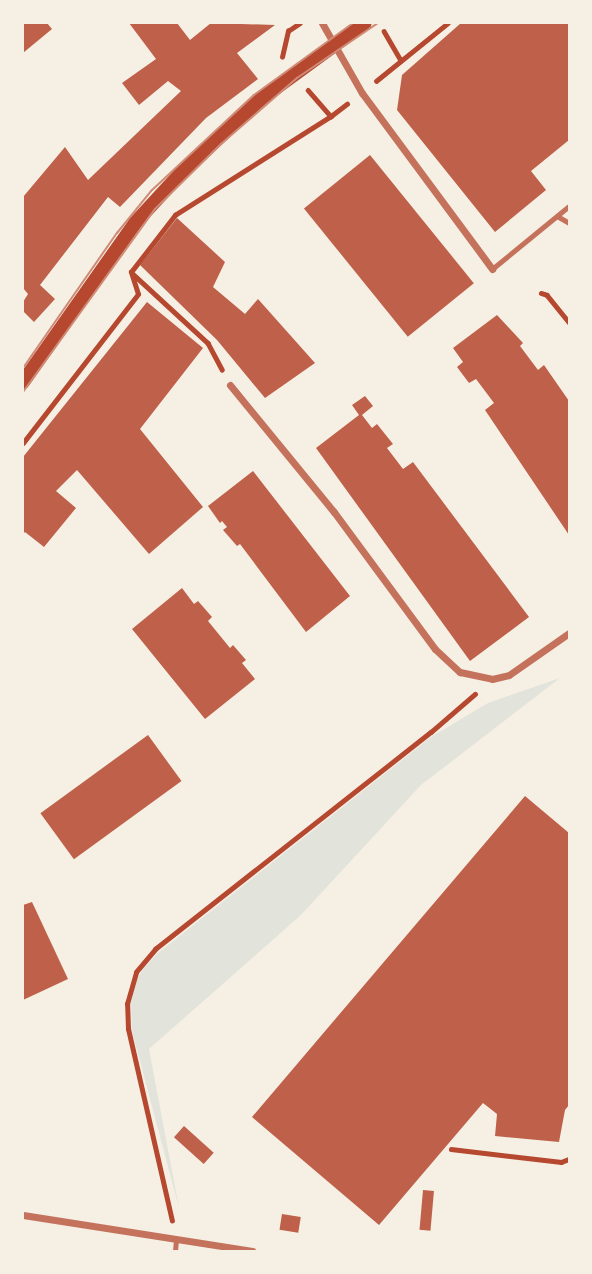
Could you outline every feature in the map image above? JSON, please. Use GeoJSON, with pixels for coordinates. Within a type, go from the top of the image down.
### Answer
{"type":"FeatureCollection","features":[{"type":"Feature","properties":{"kind":"main road"},"geometry":{"type":"LineString","coordinates":[[23,382],[111,255],[158,198],[217,138],[293,74],[365,23]]}},
{"type":"Feature","properties":{"kind":"street"},"geometry":{"type":"LineString","coordinates":[[322,23],[362,93],[492,269]]}},
{"type":"Feature","properties":{"kind":"street"},"geometry":{"type":"LineString","coordinates":[[230,384],[334,512],[435,649],[460,672],[492,679],[522,669],[569,633]]}},
{"type":"Feature","properties":{"kind":"street"},"geometry":{"type":"LineString","coordinates":[[23,1215],[252,1251]]}},
{"type":"Feature","properties":{"kind":"lane"},"geometry":{"type":"LineString","coordinates":[[492,269],[569,206]]}},
{"type":"Feature","properties":{"kind":"lane"},"geometry":{"type":"LineString","coordinates":[[557,216],[569,223]]}},
{"type":"Feature","properties":{"kind":"lane"},"geometry":{"type":"LineString","coordinates":[[175,1251],[176,1239]]}},
{"type":"Feature","properties":{"kind":"path"},"geometry":{"type":"LineString","coordinates":[[380,23],[401,61]]}},
{"type":"Feature","properties":{"kind":"path"},"geometry":{"type":"LineString","coordinates":[[131,272],[175,215],[331,116]]}},
{"type":"Feature","properties":{"kind":"path"},"geometry":{"type":"LineString","coordinates":[[111,255],[208,343],[230,384]]}},
{"type":"Feature","properties":{"kind":"path"},"geometry":{"type":"LineString","coordinates":[[23,443],[138,294],[131,272]]}},
{"type":"Feature","properties":{"kind":"path"},"geometry":{"type":"LineString","coordinates":[[541,293],[547,295],[569,322]]}},
{"type":"Feature","properties":{"kind":"path"},"geometry":{"type":"LineString","coordinates":[[176,1239],[128,1029],[129,988],[136,972],[155,949],[431,732],[492,679]]}},
{"type":"Feature","properties":{"kind":"path"},"geometry":{"type":"LineString","coordinates":[[451,1149],[561,1161],[569,1159]]}},
{"type":"Feature","properties":{"kind":"shaded area"},"geometry":{"type":"Polygon","coordinates":[[[560,678],[421,785],[301,915],[149,1049],[179,1208],[132,1031],[131,1004],[137,979],[143,969],[158,953],[431,737],[488,703],[560,678]]]}},
{"type":"Feature","properties":{"kind":"building"},"geometry":{"type":"Polygon","coordinates":[[[23,23],[47,23],[52,29],[23,53],[23,23]]]}},
{"type":"Feature","properties":{"kind":"building"},"geometry":{"type":"Polygon","coordinates":[[[129,23],[177,23],[190,40],[211,23],[275,25],[237,53],[258,79],[206,118],[120,207],[108,197],[40,285],[55,299],[34,322],[23,311],[23,302],[28,294],[23,288],[23,197],[65,147],[88,180],[181,91],[168,81],[139,105],[122,83],[156,59],[129,23]]]}},
{"type":"Feature","properties":{"kind":"building"},"geometry":{"type":"Polygon","coordinates":[[[461,23],[569,23],[569,140],[531,171],[546,190],[495,232],[397,110],[402,75],[461,23]]]}},
{"type":"Feature","properties":{"kind":"building"},"geometry":{"type":"Polygon","coordinates":[[[370,155],[474,283],[408,337],[304,208],[370,155]]]}},
{"type":"Feature","properties":{"kind":"building"},"geometry":{"type":"Polygon","coordinates":[[[177,218],[225,262],[213,287],[245,314],[258,299],[315,363],[265,398],[217,340],[140,265],[177,218]]]}},
{"type":"Feature","properties":{"kind":"building"},"geometry":{"type":"Polygon","coordinates":[[[147,302],[203,348],[140,429],[203,507],[149,554],[77,470],[56,491],[76,508],[44,547],[25,532],[23,534],[23,457],[147,302]]]}},
{"type":"Feature","properties":{"kind":"building"},"geometry":{"type":"Polygon","coordinates":[[[497,315],[523,343],[520,346],[538,370],[544,365],[569,401],[569,535],[485,410],[494,403],[476,379],[469,383],[457,367],[463,362],[453,348],[497,315]]]}},
{"type":"Feature","properties":{"kind":"building"},"geometry":{"type":"Polygon","coordinates":[[[365,396],[373,406],[362,415],[372,428],[377,424],[393,444],[387,448],[403,469],[413,462],[529,617],[470,661],[316,448],[359,415],[352,405],[365,396]]]}},
{"type":"Feature","properties":{"kind":"building"},"geometry":{"type":"Polygon","coordinates":[[[253,471],[350,596],[306,632],[240,544],[237,546],[223,530],[227,527],[222,521],[220,523],[208,506],[253,471]]]}},
{"type":"Feature","properties":{"kind":"building"},"geometry":{"type":"Polygon","coordinates":[[[182,588],[194,604],[198,601],[212,617],[208,621],[230,648],[233,645],[246,660],[242,663],[255,679],[205,719],[132,629],[182,588]]]}},
{"type":"Feature","properties":{"kind":"building"},"geometry":{"type":"Polygon","coordinates":[[[148,735],[182,781],[74,859],[40,813],[148,735]]]}},
{"type":"Feature","properties":{"kind":"building"},"geometry":{"type":"Polygon","coordinates":[[[525,796],[569,833],[569,1105],[565,1110],[559,1142],[495,1136],[497,1114],[483,1103],[379,1225],[252,1117],[525,796]]]}},
{"type":"Feature","properties":{"kind":"building"},"geometry":{"type":"Polygon","coordinates":[[[32,902],[68,979],[23,1000],[23,905],[32,902]]]}},
{"type":"Feature","properties":{"kind":"building"},"geometry":{"type":"Polygon","coordinates":[[[184,1126],[214,1153],[204,1164],[174,1137],[184,1126]]]}},
{"type":"Feature","properties":{"kind":"building"},"geometry":{"type":"Polygon","coordinates":[[[423,1190],[434,1191],[430,1231],[420,1230],[423,1190]]]}},
{"type":"Feature","properties":{"kind":"building"},"geometry":{"type":"Polygon","coordinates":[[[282,1214],[301,1217],[298,1233],[279,1230],[282,1214]]]}},
{"type":"Feature","properties":{"kind":"tram line"},"geometry":{"type":"LineString","coordinates":[[23,368],[117,233],[151,191],[254,95],[353,23]]}},
{"type":"Feature","properties":{"kind":"tram line"},"geometry":{"type":"LineString","coordinates":[[23,392],[155,209],[221,144],[297,78],[378,23]]}}]}
